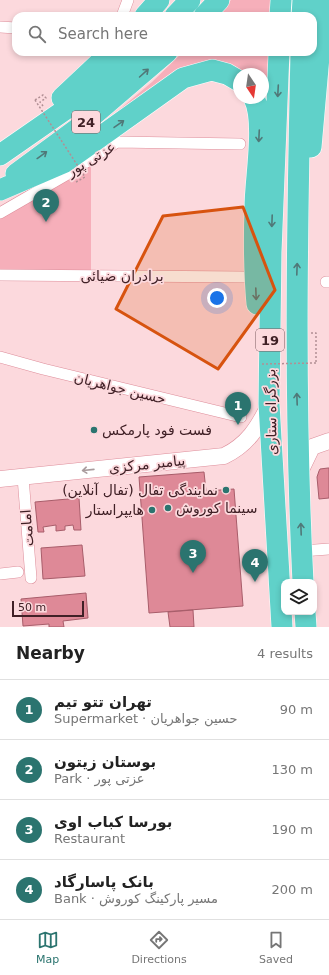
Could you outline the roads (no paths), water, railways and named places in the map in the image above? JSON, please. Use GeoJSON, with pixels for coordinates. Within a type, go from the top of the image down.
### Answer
{"type":"FeatureCollection","features":[{"type":"Feature","properties":{"kind":"highway"},"geometry":{"type":"LineString","coordinates":[[148,12],[159,0]]}},
{"type":"Feature","properties":{"kind":"highway"},"geometry":{"type":"LineString","coordinates":[[179,12],[190,0]]}},
{"type":"Feature","properties":{"kind":"highway"},"geometry":{"type":"LineString","coordinates":[[208,12],[219,0]]}},
{"type":"Feature","properties":{"kind":"highway"},"geometry":{"type":"LineString","coordinates":[[280,12],[281,0]]}},
{"type":"Feature","properties":{"kind":"highway"},"geometry":{"type":"LineString","coordinates":[[302,12],[303,0]]}},
{"type":"Feature","properties":{"kind":"highway"},"geometry":{"type":"LineString","coordinates":[[298,235],[308,170],[321,42],[321,17],[324,0]]}},
{"type":"Feature","properties":{"kind":"highway"},"geometry":{"type":"LineString","coordinates":[[321,42],[329,12]]}},
{"type":"Feature","properties":{"kind":"highway"},"geometry":{"type":"LineString","coordinates":[[8,150],[46,112],[108,56]]}},
{"type":"Feature","properties":{"kind":"highway","name":"24"},"geometry":{"type":"LineString","coordinates":[[8,150],[95,89],[133,56]]}},
{"type":"Feature","properties":{"kind":"highway","name":"24"},"geometry":{"type":"LineString","coordinates":[[0,186],[77,129],[162,56]]}},
{"type":"Feature","properties":{"kind":"highway","name":"بزرگراه ستاری"},"geometry":{"type":"LineString","coordinates":[[279,56],[266,360],[282,627]]}},
{"type":"Feature","properties":{"kind":"highway","name":"بزرگراه ستاری"},"geometry":{"type":"LineString","coordinates":[[301,56],[297,186],[298,235],[296,380],[303,579]]}},
{"type":"Feature","properties":{"kind":"highway"},"geometry":{"type":"LineString","coordinates":[[0,190],[65,162],[183,78],[195,73],[212,70],[227,74],[233,78]]}},
{"type":"Feature","properties":{"kind":"highway"},"geometry":{"type":"LineString","coordinates":[[256,104],[259,112],[259,130],[255,207],[256,295],[259,342],[266,360]]}},
{"type":"Feature","properties":{"kind":"highway"},"geometry":{"type":"LineString","coordinates":[[305,615],[306,627]]}},
{"type":"Feature","properties":{"kind":"main road","name":"پیامبر مرکزی"},"geometry":{"type":"LineString","coordinates":[[0,479],[224,456],[243,445],[259,426],[269,404]]}},
{"type":"Feature","properties":{"kind":"main road"},"geometry":{"type":"LineString","coordinates":[[299,473],[312,447],[318,443],[329,441]]}},
{"type":"Feature","properties":{"kind":"street"},"geometry":{"type":"LineString","coordinates":[[124,12],[128,0]]}},
{"type":"Feature","properties":{"kind":"street"},"geometry":{"type":"LineString","coordinates":[[0,28],[12,28]]}},
{"type":"Feature","properties":{"kind":"street","name":"عزتی پور"},"geometry":{"type":"LineString","coordinates":[[0,213],[71,172],[117,142],[240,144]]}},
{"type":"Feature","properties":{"kind":"street","name":"برادران ضیائی"},"geometry":{"type":"LineString","coordinates":[[0,275],[244,277]]}},
{"type":"Feature","properties":{"kind":"street","name":"حسین جواهریان"},"geometry":{"type":"LineString","coordinates":[[0,357],[241,418]]}},
{"type":"Feature","properties":{"kind":"street"},"geometry":{"type":"LineString","coordinates":[[272,468],[266,491],[272,627]]}},
{"type":"Feature","properties":{"kind":"street","name":"امامت"},"geometry":{"type":"LineString","coordinates":[[23,477],[31,578]]}},
{"type":"Feature","properties":{"kind":"street"},"geometry":{"type":"LineString","coordinates":[[302,551],[327,549]]}},
{"type":"Feature","properties":{"kind":"street"},"geometry":{"type":"LineString","coordinates":[[0,574],[18,572]]}},
{"type":"Feature","properties":{"kind":"place","name":"بوستان زیتون"},"geometry":{"type":"Point","coordinates":[46,222]}},
{"type":"Feature","properties":{"kind":"place","name":"تهران تتو تیم"},"geometry":{"type":"Point","coordinates":[238,425]}},
{"type":"Feature","properties":{"kind":"place","name":"فست فود پارمکس"},"geometry":{"type":"Point","coordinates":[94,430]}},
{"type":"Feature","properties":{"kind":"place","name":"نمایندگی تفال (تفال آنلاین)"},"geometry":{"type":"Point","coordinates":[226,490]}},
{"type":"Feature","properties":{"kind":"place","name":"سینما کوروش"},"geometry":{"type":"Point","coordinates":[168,508]}},
{"type":"Feature","properties":{"kind":"place","name":"هایپراستار"},"geometry":{"type":"Point","coordinates":[152,510]}},
{"type":"Feature","properties":{"kind":"place","name":"بورسا کباب اوی"},"geometry":{"type":"Point","coordinates":[193,573]}},
{"type":"Feature","properties":{"kind":"place","name":"بانک پاسارگاد"},"geometry":{"type":"Point","coordinates":[255,582]}}]}
